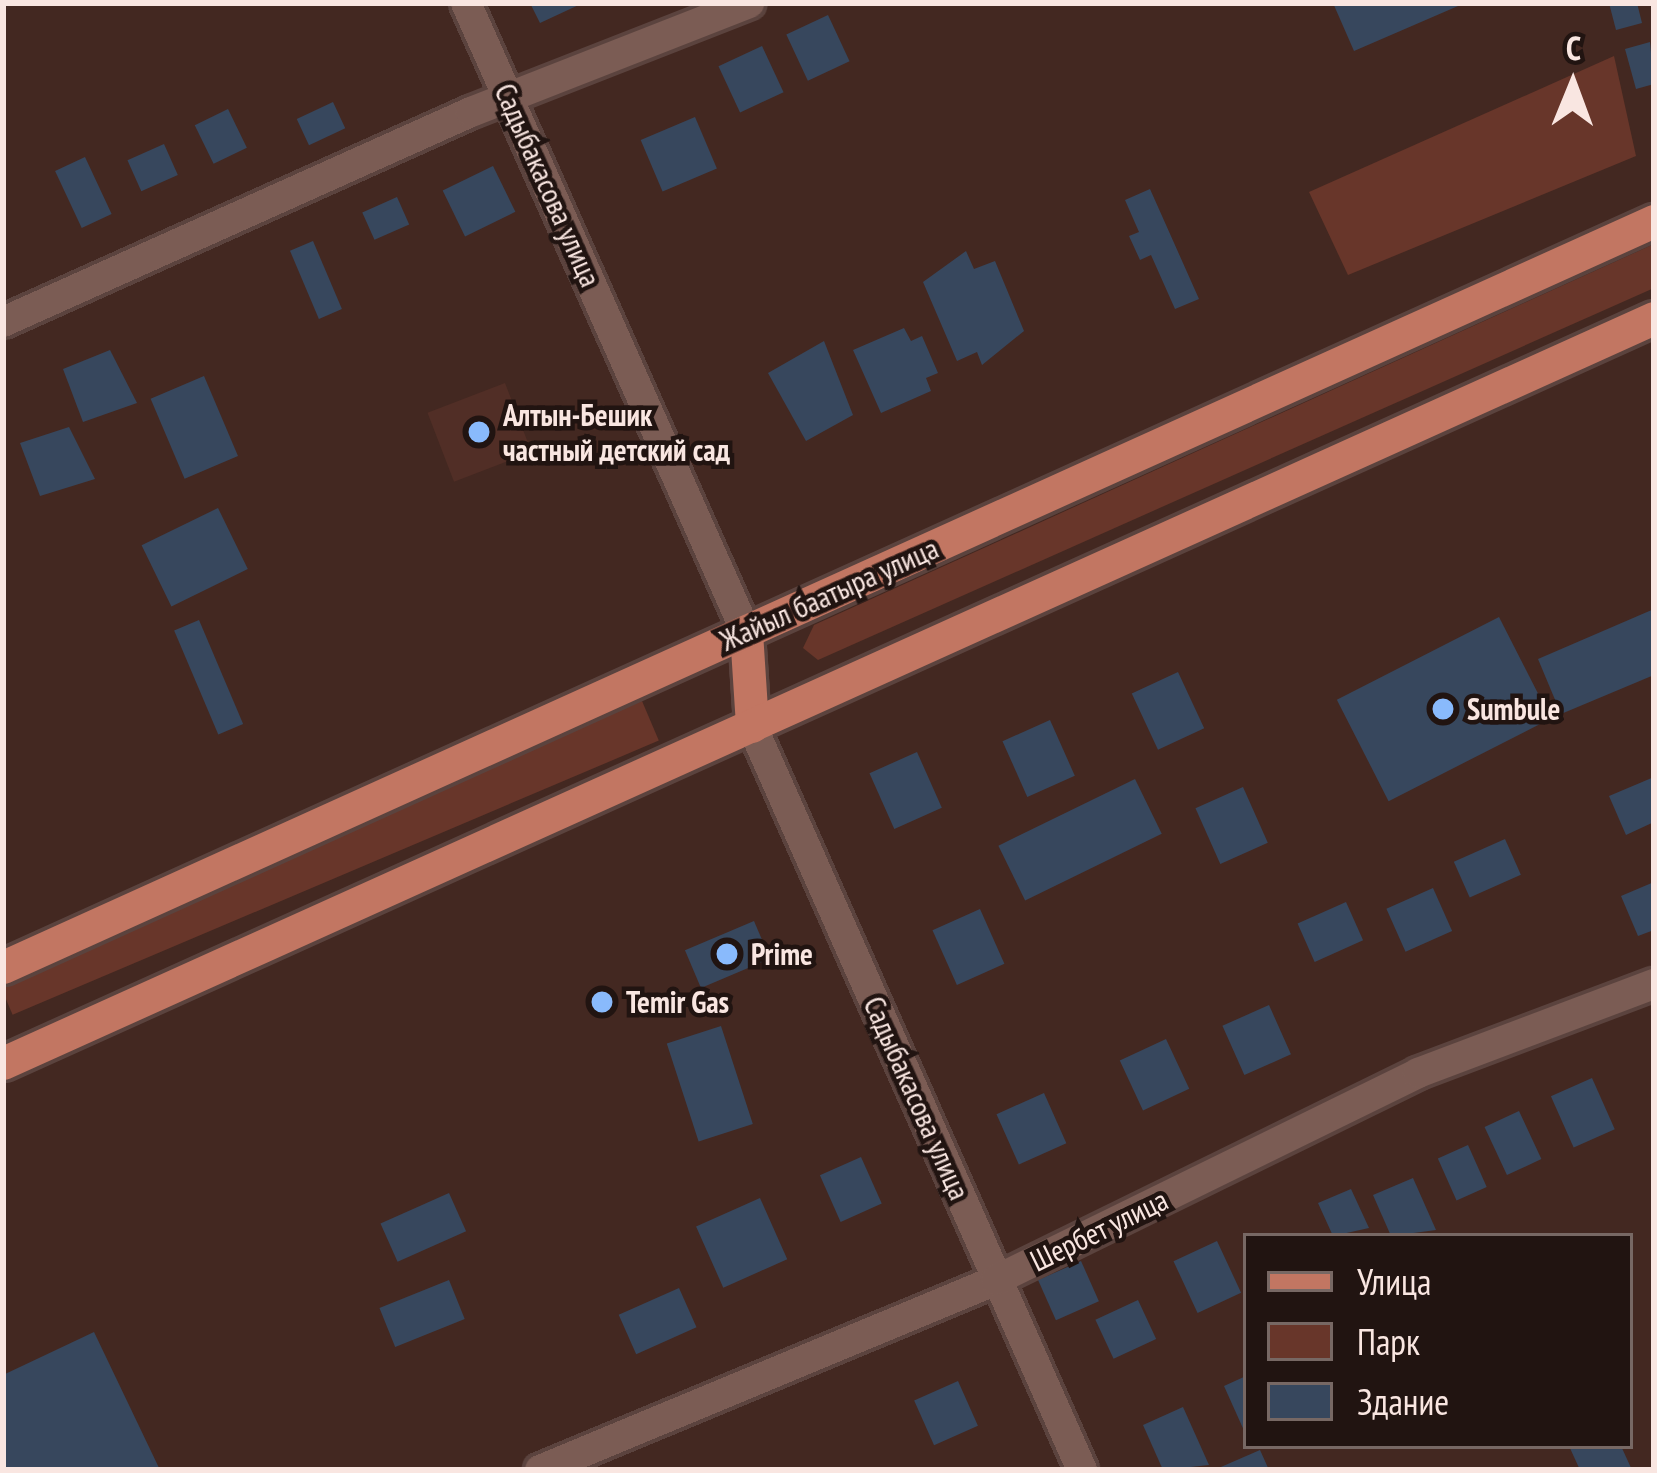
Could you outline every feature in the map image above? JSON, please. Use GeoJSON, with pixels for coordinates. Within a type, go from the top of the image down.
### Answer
{"type":"FeatureCollection","features":[{"type":"Feature","properties":{"kind":"main road","name":"Жайыл баатыра улица"},"geometry":{"type":"LineString","coordinates":[[3,967],[1654,221]]}},
{"type":"Feature","properties":{"kind":"main road"},"geometry":{"type":"LineString","coordinates":[[3,1063],[1654,318]]}},
{"type":"Feature","properties":{"kind":"main road"},"geometry":{"type":"LineString","coordinates":[[746,632],[752,726]]}},
{"type":"Feature","properties":{"kind":"street","name":"Садыбакасова улица"},"geometry":{"type":"LineString","coordinates":[[466,3],[746,632]]}},
{"type":"Feature","properties":{"kind":"street"},"geometry":{"type":"LineString","coordinates":[[3,322],[511,100],[749,3]]}},
{"type":"Feature","properties":{"kind":"street","name":"Садыбакасова улица"},"geometry":{"type":"LineString","coordinates":[[752,726],[1082,1470]]}},
{"type":"Feature","properties":{"kind":"street","name":"Шербет улица"},"geometry":{"type":"LineString","coordinates":[[540,1470],[997,1280],[1418,1073],[1654,984]]}},
{"type":"Feature","properties":{"kind":"shaded area","name":"Алтын-Бешик частный детский сад"},"geometry":{"type":"Polygon","coordinates":[[[505,383],[532,452],[454,482],[428,413],[505,383]]]}},
{"type":"Feature","properties":{"kind":"green space"},"geometry":{"type":"Polygon","coordinates":[[[1614,56],[1636,156],[1348,275],[1309,192],[1614,56]]]}},
{"type":"Feature","properties":{"kind":"green space"},"geometry":{"type":"Polygon","coordinates":[[[1654,244],[1654,288],[818,660],[803,648],[814,625],[1654,244]]]}},
{"type":"Feature","properties":{"kind":"green space"},"geometry":{"type":"Polygon","coordinates":[[[642,701],[659,741],[13,1015],[3,992],[3,972],[642,701]]]}},
{"type":"Feature","properties":{"kind":"building"},"geometry":{"type":"Polygon","coordinates":[[[530,3],[583,3],[540,23],[530,3]]]}},
{"type":"Feature","properties":{"kind":"building"},"geometry":{"type":"Polygon","coordinates":[[[1333,3],[1465,3],[1354,51],[1333,3]]]}},
{"type":"Feature","properties":{"kind":"building"},"geometry":{"type":"Polygon","coordinates":[[[1609,3],[1637,3],[1642,23],[1616,30],[1609,3]]]}},
{"type":"Feature","properties":{"kind":"building"},"geometry":{"type":"Polygon","coordinates":[[[828,15],[850,61],[808,81],[786,34],[828,15]]]}},
{"type":"Feature","properties":{"kind":"building"},"geometry":{"type":"Polygon","coordinates":[[[1650,42],[1654,84],[1636,89],[1625,49],[1650,42]]]}},
{"type":"Feature","properties":{"kind":"building"},"geometry":{"type":"Polygon","coordinates":[[[762,46],[784,92],[740,113],[718,66],[762,46]]]}},
{"type":"Feature","properties":{"kind":"building"},"geometry":{"type":"Polygon","coordinates":[[[333,102],[345,128],[309,145],[297,119],[333,102]]]}},
{"type":"Feature","properties":{"kind":"building"},"geometry":{"type":"Polygon","coordinates":[[[228,109],[247,148],[214,164],[195,125],[228,109]]]}},
{"type":"Feature","properties":{"kind":"building"},"geometry":{"type":"Polygon","coordinates":[[[695,117],[717,169],[663,192],[641,140],[695,117]]]}},
{"type":"Feature","properties":{"kind":"building"},"geometry":{"type":"Polygon","coordinates":[[[164,144],[178,175],[141,191],[127,160],[164,144]]]}},
{"type":"Feature","properties":{"kind":"building"},"geometry":{"type":"Polygon","coordinates":[[[85,157],[112,214],[82,228],[55,171],[85,157]]]}},
{"type":"Feature","properties":{"kind":"building"},"geometry":{"type":"Polygon","coordinates":[[[493,166],[515,212],[465,236],[443,191],[493,166]]]}},
{"type":"Feature","properties":{"kind":"building"},"geometry":{"type":"Polygon","coordinates":[[[1150,189],[1199,299],[1175,309],[1151,255],[1140,260],[1129,236],[1139,232],[1125,200],[1150,189]]]}},
{"type":"Feature","properties":{"kind":"building"},"geometry":{"type":"Polygon","coordinates":[[[397,197],[409,224],[374,240],[362,212],[397,197]]]}},
{"type":"Feature","properties":{"kind":"building"},"geometry":{"type":"Polygon","coordinates":[[[313,241],[342,309],[319,319],[290,251],[313,241]]]}},
{"type":"Feature","properties":{"kind":"building"},"geometry":{"type":"Polygon","coordinates":[[[966,251],[974,269],[995,261],[1024,331],[982,365],[977,352],[957,361],[923,282],[966,251]]]}},
{"type":"Feature","properties":{"kind":"building"},"geometry":{"type":"Polygon","coordinates":[[[904,328],[911,341],[922,336],[938,373],[926,378],[931,391],[881,413],[853,350],[904,328]]]}},
{"type":"Feature","properties":{"kind":"building"},"geometry":{"type":"Polygon","coordinates":[[[824,341],[853,415],[806,441],[768,373],[824,341]]]}},
{"type":"Feature","properties":{"kind":"building"},"geometry":{"type":"Polygon","coordinates":[[[110,350],[137,403],[83,422],[63,369],[110,350]]]}},
{"type":"Feature","properties":{"kind":"building"},"geometry":{"type":"Polygon","coordinates":[[[204,376],[238,456],[185,479],[151,399],[204,376]]]}},
{"type":"Feature","properties":{"kind":"building"},"geometry":{"type":"Polygon","coordinates":[[[69,427],[95,479],[40,496],[20,443],[69,427]]]}},
{"type":"Feature","properties":{"kind":"building"},"geometry":{"type":"Polygon","coordinates":[[[218,508],[248,569],[171,606],[142,545],[218,508]]]}},
{"type":"Feature","properties":{"kind":"building"},"geometry":{"type":"Polygon","coordinates":[[[1654,609],[1654,675],[1561,714],[1538,659],[1654,609]]]}},
{"type":"Feature","properties":{"kind":"building","name":"Sumbule"},"geometry":{"type":"Polygon","coordinates":[[[1499,617],[1551,719],[1389,801],[1337,700],[1499,617]]]}},
{"type":"Feature","properties":{"kind":"building"},"geometry":{"type":"Polygon","coordinates":[[[199,620],[243,724],[218,735],[174,631],[199,620]]]}},
{"type":"Feature","properties":{"kind":"building"},"geometry":{"type":"Polygon","coordinates":[[[1178,672],[1204,728],[1158,750],[1132,694],[1178,672]]]}},
{"type":"Feature","properties":{"kind":"building"},"geometry":{"type":"Polygon","coordinates":[[[1050,720],[1075,776],[1027,797],[1002,741],[1050,720]]]}},
{"type":"Feature","properties":{"kind":"building"},"geometry":{"type":"Polygon","coordinates":[[[917,752],[942,808],[894,829],[869,773],[917,752]]]}},
{"type":"Feature","properties":{"kind":"building"},"geometry":{"type":"Polygon","coordinates":[[[1654,777],[1654,822],[1626,835],[1609,796],[1654,777]]]}},
{"type":"Feature","properties":{"kind":"building"},"geometry":{"type":"Polygon","coordinates":[[[1135,779],[1162,834],[1025,900],[998,846],[1135,779]]]}},
{"type":"Feature","properties":{"kind":"building"},"geometry":{"type":"Polygon","coordinates":[[[1243,787],[1268,843],[1220,864],[1195,808],[1243,787]]]}},
{"type":"Feature","properties":{"kind":"building"},"geometry":{"type":"Polygon","coordinates":[[[1505,839],[1521,875],[1470,897],[1454,862],[1505,839]]]}},
{"type":"Feature","properties":{"kind":"building"},"geometry":{"type":"Polygon","coordinates":[[[1654,882],[1654,930],[1638,936],[1621,896],[1654,882]]]}},
{"type":"Feature","properties":{"kind":"building"},"geometry":{"type":"Polygon","coordinates":[[[1433,888],[1452,931],[1406,952],[1386,909],[1433,888]]]}},
{"type":"Feature","properties":{"kind":"building"},"geometry":{"type":"Polygon","coordinates":[[[1346,902],[1363,940],[1315,962],[1298,924],[1346,902]]]}},
{"type":"Feature","properties":{"kind":"building"},"geometry":{"type":"Polygon","coordinates":[[[980,909],[1004,964],[957,985],[932,930],[980,909]]]}},
{"type":"Feature","properties":{"kind":"building","name":"Prime"},"geometry":{"type":"Polygon","coordinates":[[[754,921],[770,959],[701,988],[685,950],[754,921]]]}},
{"type":"Feature","properties":{"kind":"building"},"geometry":{"type":"Polygon","coordinates":[[[1269,1005],[1291,1054],[1244,1075],[1222,1026],[1269,1005]]]}},
{"type":"Feature","properties":{"kind":"building"},"geometry":{"type":"Polygon","coordinates":[[[721,1026],[753,1124],[699,1142],[667,1044],[721,1026]]]}},
{"type":"Feature","properties":{"kind":"building"},"geometry":{"type":"Polygon","coordinates":[[[1166,1039],[1189,1089],[1143,1110],[1120,1061],[1166,1039]]]}},
{"type":"Feature","properties":{"kind":"building"},"geometry":{"type":"Polygon","coordinates":[[[1592,1078],[1615,1129],[1574,1147],[1551,1096],[1592,1078]]]}},
{"type":"Feature","properties":{"kind":"building"},"geometry":{"type":"Polygon","coordinates":[[[1044,1093],[1066,1143],[1019,1164],[996,1114],[1044,1093]]]}},
{"type":"Feature","properties":{"kind":"building"},"geometry":{"type":"Polygon","coordinates":[[[1519,1111],[1541,1159],[1507,1175],[1485,1127],[1519,1111]]]}},
{"type":"Feature","properties":{"kind":"building"},"geometry":{"type":"Polygon","coordinates":[[[1468,1145],[1487,1187],[1457,1200],[1438,1158],[1468,1145]]]}},
{"type":"Feature","properties":{"kind":"building"},"geometry":{"type":"Polygon","coordinates":[[[861,1157],[882,1204],[841,1222],[820,1175],[861,1157]]]}},
{"type":"Feature","properties":{"kind":"building"},"geometry":{"type":"Polygon","coordinates":[[[1413,1178],[1436,1230],[1390,1233],[1373,1195],[1413,1178]]]}},
{"type":"Feature","properties":{"kind":"building"},"geometry":{"type":"Polygon","coordinates":[[[1351,1189],[1369,1228],[1332,1233],[1318,1203],[1351,1189]]]}},
{"type":"Feature","properties":{"kind":"building"},"geometry":{"type":"Polygon","coordinates":[[[449,1193],[466,1231],[398,1262],[380,1224],[449,1193]]]}},
{"type":"Feature","properties":{"kind":"building"},"geometry":{"type":"Polygon","coordinates":[[[760,1198],[787,1259],[723,1288],[696,1226],[760,1198]]]}},
{"type":"Feature","properties":{"kind":"building"},"geometry":{"type":"Polygon","coordinates":[[[1217,1241],[1241,1293],[1198,1313],[1173,1261],[1217,1241]]]}},
{"type":"Feature","properties":{"kind":"building"},"geometry":{"type":"Polygon","coordinates":[[[1081,1261],[1099,1301],[1056,1320],[1038,1280],[1081,1261]]]}},
{"type":"Feature","properties":{"kind":"building"},"geometry":{"type":"Polygon","coordinates":[[[449,1280],[465,1319],[395,1347],[379,1308],[449,1280]]]}},
{"type":"Feature","properties":{"kind":"building"},"geometry":{"type":"Polygon","coordinates":[[[679,1288],[696,1327],[636,1354],[619,1315],[679,1288]]]}},
{"type":"Feature","properties":{"kind":"building"},"geometry":{"type":"Polygon","coordinates":[[[1138,1300],[1156,1339],[1114,1359],[1095,1320],[1138,1300]]]}},
{"type":"Feature","properties":{"kind":"building"},"geometry":{"type":"Polygon","coordinates":[[[94,1332],[160,1470],[3,1470],[3,1375],[94,1332]]]}},
{"type":"Feature","properties":{"kind":"building"},"geometry":{"type":"Polygon","coordinates":[[[1243,1377],[1243,1428],[1224,1386],[1243,1377]]]}},
{"type":"Feature","properties":{"kind":"building"},"geometry":{"type":"Polygon","coordinates":[[[958,1381],[978,1426],[934,1445],[914,1401],[958,1381]]]}},
{"type":"Feature","properties":{"kind":"building"},"geometry":{"type":"Polygon","coordinates":[[[1183,1407],[1209,1465],[1163,1470],[1143,1425],[1183,1407]]]}},
{"type":"Feature","properties":{"kind":"building"},"geometry":{"type":"Polygon","coordinates":[[[1570,1449],[1622,1449],[1632,1470],[1580,1470],[1570,1449]]]}},
{"type":"Feature","properties":{"kind":"building"},"geometry":{"type":"Polygon","coordinates":[[[1260,1450],[1269,1470],[1214,1470],[1260,1450]]]}},
{"type":"Feature","properties":{"kind":"place","name":"Алтын-Бешик частный детский сад"},"geometry":{"type":"Point","coordinates":[479,432]}},
{"type":"Feature","properties":{"kind":"place","name":"Sumbule"},"geometry":{"type":"Point","coordinates":[1443,709]}},
{"type":"Feature","properties":{"kind":"place","name":"Prime"},"geometry":{"type":"Point","coordinates":[727,954]}},
{"type":"Feature","properties":{"kind":"place","name":"Temir Gas"},"geometry":{"type":"Point","coordinates":[602,1002]}}]}
